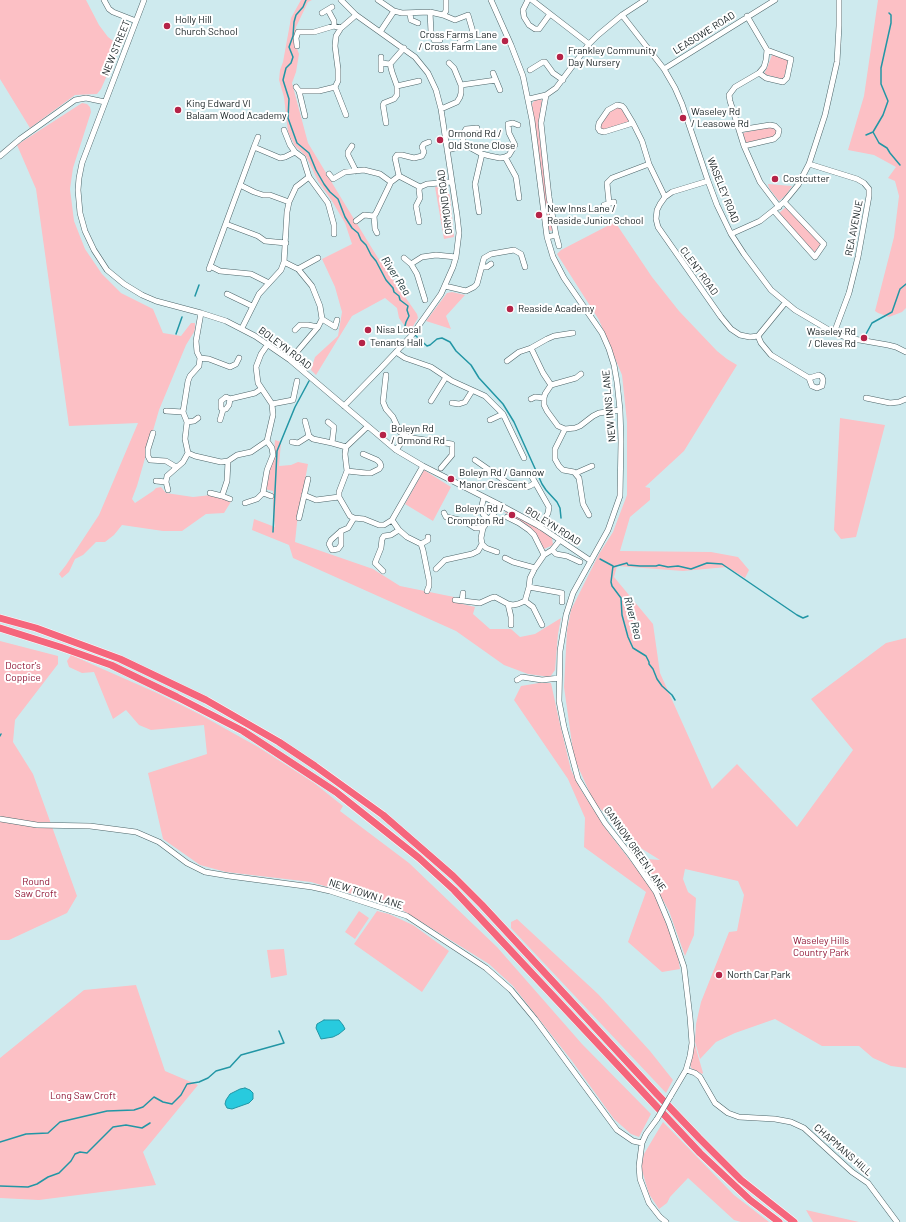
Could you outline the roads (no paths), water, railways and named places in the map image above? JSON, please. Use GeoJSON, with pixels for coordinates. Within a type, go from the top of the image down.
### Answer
{"type":"FeatureCollection","features":[{"type":"Feature","properties":{"kind":"highway"},"geometry":{"type":"LineString","coordinates":[[0,618],[36,628],[120,659],[206,700],[285,746],[383,815],[453,876],[482,905],[699,1138],[741,1180],[794,1222]]}},
{"type":"Feature","properties":{"kind":"highway"},"geometry":{"type":"LineString","coordinates":[[0,628],[60,647],[111,666],[177,697],[243,732],[336,792],[419,858],[454,890],[700,1153],[750,1200],[778,1222]]}},
{"type":"Feature","properties":{"kind":"street"},"geometry":{"type":"LineString","coordinates":[[104,0],[109,9],[113,12],[136,21]]}},
{"type":"Feature","properties":{"kind":"street","name":"NEW STREET"},"geometry":{"type":"LineString","coordinates":[[105,102],[144,0]]}},
{"type":"Feature","properties":{"kind":"street","name":"ORMOND ROAD"},"geometry":{"type":"LineString","coordinates":[[341,0],[356,15],[415,57],[428,72],[436,90],[441,109],[457,216],[458,233],[456,257],[451,274],[445,286],[412,335],[344,406]]}},
{"type":"Feature","properties":{"kind":"street"},"geometry":{"type":"LineString","coordinates":[[378,0],[385,2],[394,11],[410,14],[430,12],[443,15],[454,20],[468,15],[473,32],[472,36],[460,42]]}},
{"type":"Feature","properties":{"kind":"street"},"geometry":{"type":"LineString","coordinates":[[443,15],[446,11],[446,0]]}},
{"type":"Feature","properties":{"kind":"street","name":"NEW INNS LANE"},"geometry":{"type":"LineString","coordinates":[[491,0],[518,61],[523,76],[528,99],[547,237],[553,257],[564,278],[602,333],[610,349],[614,365],[620,410],[620,496],[608,530],[590,561]]}},
{"type":"Feature","properties":{"kind":"street"},"geometry":{"type":"LineString","coordinates":[[528,0],[523,10],[524,17],[529,25],[535,29],[539,29],[550,14]]}},
{"type":"Feature","properties":{"kind":"street"},"geometry":{"type":"LineString","coordinates":[[532,0],[589,44]]}},
{"type":"Feature","properties":{"kind":"street"},"geometry":{"type":"LineString","coordinates":[[528,99],[546,95],[556,88],[598,34],[622,14],[645,0]]}},
{"type":"Feature","properties":{"kind":"street","name":"LEASOWE ROAD"},"geometry":{"type":"LineString","coordinates":[[664,69],[775,0]]}},
{"type":"Feature","properties":{"kind":"street"},"geometry":{"type":"LineString","coordinates":[[731,234],[760,221],[779,207],[798,185],[808,164],[826,115],[837,62],[839,0]]}},
{"type":"Feature","properties":{"kind":"street"},"geometry":{"type":"LineString","coordinates":[[322,13],[330,9],[334,26]]}},
{"type":"Feature","properties":{"kind":"street"},"geometry":{"type":"LineString","coordinates":[[380,32],[394,11]]}},
{"type":"Feature","properties":{"kind":"street"},"geometry":{"type":"LineString","coordinates":[[430,12],[431,32],[434,40],[440,40]]}},
{"type":"Feature","properties":{"kind":"street"},"geometry":{"type":"LineString","coordinates":[[410,14],[411,20],[418,23]]}},
{"type":"Feature","properties":{"kind":"street","name":"WASELEY ROAD"},"geometry":{"type":"LineString","coordinates":[[622,14],[664,69],[682,104],[708,181],[731,234],[771,290],[785,303],[807,318],[834,333],[848,338],[888,345],[906,352]]}},
{"type":"Feature","properties":{"kind":"street"},"geometry":{"type":"LineString","coordinates":[[343,113],[335,87],[338,81],[335,46],[336,36],[341,28],[356,15]]}},
{"type":"Feature","properties":{"kind":"street"},"geometry":{"type":"LineString","coordinates":[[747,16],[767,50],[791,59],[787,78],[783,82],[766,78],[759,73]]}},
{"type":"Feature","properties":{"kind":"street"},"geometry":{"type":"LineString","coordinates":[[297,46],[296,38],[298,32],[314,32],[334,26],[341,28]]}},
{"type":"Feature","properties":{"kind":"street"},"geometry":{"type":"LineString","coordinates":[[390,64],[404,48]]}},
{"type":"Feature","properties":{"kind":"street"},"geometry":{"type":"LineString","coordinates":[[767,50],[764,67],[759,73],[735,87],[729,95],[744,146],[760,182],[779,207]]}},
{"type":"Feature","properties":{"kind":"street"},"geometry":{"type":"LineString","coordinates":[[381,57],[381,70]]}},
{"type":"Feature","properties":{"kind":"street"},"geometry":{"type":"LineString","coordinates":[[530,70],[545,62],[554,74],[562,80]]}},
{"type":"Feature","properties":{"kind":"street"},"geometry":{"type":"LineString","coordinates":[[381,63],[390,64]]}},
{"type":"Feature","properties":{"kind":"street"},"geometry":{"type":"LineString","coordinates":[[441,109],[457,102],[460,97],[461,85],[454,68],[449,63]]}},
{"type":"Feature","properties":{"kind":"street"},"geometry":{"type":"LineString","coordinates":[[386,123],[383,105],[384,103],[394,99],[397,95],[397,86],[390,64]]}},
{"type":"Feature","properties":{"kind":"street"},"geometry":{"type":"LineString","coordinates":[[493,73],[500,90]]}},
{"type":"Feature","properties":{"kind":"street"},"geometry":{"type":"LineString","coordinates":[[461,85],[496,80]]}},
{"type":"Feature","properties":{"kind":"street"},"geometry":{"type":"LineString","coordinates":[[397,86],[419,81]]}},
{"type":"Feature","properties":{"kind":"street"},"geometry":{"type":"LineString","coordinates":[[305,116],[297,89],[319,91],[335,87]]}},
{"type":"Feature","properties":{"kind":"street"},"geometry":{"type":"LineString","coordinates":[[546,95],[541,123],[548,191],[559,246]]}},
{"type":"Feature","properties":{"kind":"street"},"geometry":{"type":"LineString","coordinates":[[0,156],[20,139],[75,100],[86,98],[105,102]]}},
{"type":"Feature","properties":{"kind":"street","name":"BOLEYN ROAD"},"geometry":{"type":"LineString","coordinates":[[105,102],[82,163],[78,190],[80,213],[85,232],[94,250],[108,270],[124,284],[142,295],[156,301],[201,313],[242,328],[290,360],[367,427],[396,450],[423,466],[540,527],[590,561]]}},
{"type":"Feature","properties":{"kind":"street"},"geometry":{"type":"LineString","coordinates":[[634,124],[604,132],[600,131],[598,128],[608,110],[617,105],[624,108],[634,124],[642,141],[649,164],[665,197],[672,192],[708,181]]}},
{"type":"Feature","properties":{"kind":"street"},"geometry":{"type":"LineString","coordinates":[[447,150],[463,146],[471,148],[482,154],[500,158],[505,157],[509,155],[515,145],[509,133],[508,124],[513,123],[518,125]]}},
{"type":"Feature","properties":{"kind":"street"},"geometry":{"type":"LineString","coordinates":[[739,130],[770,125],[775,126],[779,130],[778,136],[774,139],[744,146]]}},
{"type":"Feature","properties":{"kind":"street"},"geometry":{"type":"LineString","coordinates":[[463,146],[466,129],[477,128]]}},
{"type":"Feature","properties":{"kind":"street"},"geometry":{"type":"LineString","coordinates":[[284,130],[290,145],[295,152],[303,158],[309,177],[328,203],[334,224],[334,234]]}},
{"type":"Feature","properties":{"kind":"street"},"geometry":{"type":"LineString","coordinates":[[258,136],[210,268],[220,271],[251,274],[269,283]]}},
{"type":"Feature","properties":{"kind":"street"},"geometry":{"type":"LineString","coordinates":[[398,176],[397,155],[414,158],[422,156],[424,152],[422,147],[424,144],[429,142]]}},
{"type":"Feature","properties":{"kind":"street"},"geometry":{"type":"LineString","coordinates":[[352,146],[348,154],[356,171]]}},
{"type":"Feature","properties":{"kind":"street"},"geometry":{"type":"LineString","coordinates":[[254,147],[280,158],[295,152]]}},
{"type":"Feature","properties":{"kind":"street"},"geometry":{"type":"LineString","coordinates":[[479,212],[475,184],[482,154]]}},
{"type":"Feature","properties":{"kind":"street"},"geometry":{"type":"LineString","coordinates":[[505,157],[516,177],[519,198]]}},
{"type":"Feature","properties":{"kind":"street"},"geometry":{"type":"LineString","coordinates":[[609,204],[607,183],[612,178],[649,164]]}},
{"type":"Feature","properties":{"kind":"street","name":"REA AVENUE"},"geometry":{"type":"LineString","coordinates":[[808,164],[858,179],[869,189],[858,257],[849,293],[834,333]]}},
{"type":"Feature","properties":{"kind":"street"},"geometry":{"type":"LineString","coordinates":[[329,174],[333,179],[345,172],[364,170],[380,174],[391,182]]}},
{"type":"Feature","properties":{"kind":"street"},"geometry":{"type":"LineString","coordinates":[[378,232],[375,228],[374,216],[391,182],[398,176]]}},
{"type":"Feature","properties":{"kind":"street"},"geometry":{"type":"LineString","coordinates":[[398,176],[420,187],[427,184],[452,182]]}},
{"type":"Feature","properties":{"kind":"street"},"geometry":{"type":"LineString","coordinates":[[242,328],[259,294],[281,270],[284,262],[289,202],[296,187],[309,177]]}},
{"type":"Feature","properties":{"kind":"street"},"geometry":{"type":"LineString","coordinates":[[240,185],[254,192],[263,195],[270,195],[289,202]]}},
{"type":"Feature","properties":{"kind":"street"},"geometry":{"type":"LineString","coordinates":[[419,222],[416,206],[420,198],[420,187]]}},
{"type":"Feature","properties":{"kind":"street","name":"CLENT ROAD"},"geometry":{"type":"LineString","coordinates":[[665,197],[660,204],[656,219],[658,227],[672,249],[721,317],[731,328],[740,335],[750,337],[758,336]]}},
{"type":"Feature","properties":{"kind":"street"},"geometry":{"type":"LineString","coordinates":[[774,211],[815,257],[824,244],[784,202]]}},
{"type":"Feature","properties":{"kind":"street"},"geometry":{"type":"LineString","coordinates":[[356,221],[364,215],[374,216]]}},
{"type":"Feature","properties":{"kind":"street"},"geometry":{"type":"LineString","coordinates":[[226,224],[265,240],[286,243]]}},
{"type":"Feature","properties":{"kind":"street"},"geometry":{"type":"LineString","coordinates":[[547,237],[556,235]]}},
{"type":"Feature","properties":{"kind":"street"},"geometry":{"type":"LineString","coordinates":[[445,286],[466,291],[471,290],[477,284],[484,258],[488,255],[511,247],[519,252],[525,267]]}},
{"type":"Feature","properties":{"kind":"street"},"geometry":{"type":"LineString","coordinates":[[411,264],[422,257],[436,255],[456,257]]}},
{"type":"Feature","properties":{"kind":"street"},"geometry":{"type":"LineString","coordinates":[[298,269],[318,258]]}},
{"type":"Feature","properties":{"kind":"street"},"geometry":{"type":"LineString","coordinates":[[404,258],[411,264],[417,274],[425,300]]}},
{"type":"Feature","properties":{"kind":"street"},"geometry":{"type":"LineString","coordinates":[[284,262],[298,269],[315,291],[320,306],[322,319],[318,327],[290,360]]}},
{"type":"Feature","properties":{"kind":"street"},"geometry":{"type":"LineString","coordinates":[[482,267],[487,267],[491,264]]}},
{"type":"Feature","properties":{"kind":"street"},"geometry":{"type":"LineString","coordinates":[[227,294],[252,306]]}},
{"type":"Feature","properties":{"kind":"street"},"geometry":{"type":"LineString","coordinates":[[785,303],[758,336],[761,343],[771,355],[809,378]]}},
{"type":"Feature","properties":{"kind":"street"},"geometry":{"type":"LineString","coordinates":[[168,490],[166,476],[183,462],[188,453],[185,439],[187,422],[183,412],[188,381],[190,376],[199,366],[200,358],[197,352],[196,341],[201,313]]}},
{"type":"Feature","properties":{"kind":"street"},"geometry":{"type":"LineString","coordinates":[[322,319],[335,327],[336,320]]}},
{"type":"Feature","properties":{"kind":"street"},"geometry":{"type":"LineString","coordinates":[[295,330],[300,325],[318,327]]}},
{"type":"Feature","properties":{"kind":"street"},"geometry":{"type":"LineString","coordinates":[[510,361],[519,352],[532,348],[554,336],[570,332]]}},
{"type":"Feature","properties":{"kind":"street"},"geometry":{"type":"LineString","coordinates":[[188,453],[221,462],[228,461],[237,455],[251,452],[267,441],[273,415],[272,404],[268,396],[261,390],[257,377],[256,366],[261,354],[268,344]]}},
{"type":"Feature","properties":{"kind":"street"},"geometry":{"type":"LineString","coordinates":[[532,348],[543,373],[552,385]]}},
{"type":"Feature","properties":{"kind":"street"},"geometry":{"type":"LineString","coordinates":[[396,352],[406,358],[431,367],[472,391],[485,396],[503,414],[524,458]]}},
{"type":"Feature","properties":{"kind":"street"},"geometry":{"type":"LineString","coordinates":[[200,358],[209,359],[230,367],[236,364],[239,358]]}},
{"type":"Feature","properties":{"kind":"street"},"geometry":{"type":"LineString","coordinates":[[581,374],[576,378],[552,385],[544,398],[544,405],[558,426],[566,429],[576,428],[599,413],[620,410]]}},
{"type":"Feature","properties":{"kind":"street"},"geometry":{"type":"LineString","coordinates":[[386,375],[383,402],[393,417],[400,432],[406,436],[455,444],[452,455],[441,468]]}},
{"type":"Feature","properties":{"kind":"street"},"geometry":{"type":"LineString","coordinates":[[431,401],[446,377]]}},
{"type":"Feature","properties":{"kind":"street"},"geometry":{"type":"LineString","coordinates":[[272,404],[293,400],[296,381]]}},
{"type":"Feature","properties":{"kind":"street"},"geometry":{"type":"LineString","coordinates":[[220,420],[222,410],[221,401],[226,397],[230,399],[261,390]]}},
{"type":"Feature","properties":{"kind":"street"},"geometry":{"type":"LineString","coordinates":[[452,403],[459,404],[465,402],[472,391]]}},
{"type":"Feature","properties":{"kind":"street"},"geometry":{"type":"LineString","coordinates":[[530,399],[534,397],[544,398]]}},
{"type":"Feature","properties":{"kind":"street"},"geometry":{"type":"LineString","coordinates":[[866,398],[890,403],[899,402],[906,399]]}},
{"type":"Feature","properties":{"kind":"street"},"geometry":{"type":"LineString","coordinates":[[222,410],[226,409],[229,405],[230,399]]}},
{"type":"Feature","properties":{"kind":"street"},"geometry":{"type":"LineString","coordinates":[[166,411],[183,412]]}},
{"type":"Feature","properties":{"kind":"street"},"geometry":{"type":"LineString","coordinates":[[490,420],[503,414]]}},
{"type":"Feature","properties":{"kind":"street"},"geometry":{"type":"LineString","coordinates":[[187,422],[194,421],[198,418]]}},
{"type":"Feature","properties":{"kind":"street"},"geometry":{"type":"LineString","coordinates":[[305,421],[309,436],[312,439],[346,447]]}},
{"type":"Feature","properties":{"kind":"street"},"geometry":{"type":"LineString","coordinates":[[328,422],[334,426],[332,443]]}},
{"type":"Feature","properties":{"kind":"street"},"geometry":{"type":"LineString","coordinates":[[367,427],[346,447],[345,454],[347,471],[339,492],[339,497],[350,516],[364,519],[379,525],[384,525],[392,520],[423,466]]}},
{"type":"Feature","properties":{"kind":"street"},"geometry":{"type":"LineString","coordinates":[[566,429],[555,448],[555,460],[559,466],[563,470],[576,473],[592,466]]}},
{"type":"Feature","properties":{"kind":"street"},"geometry":{"type":"LineString","coordinates":[[153,433],[148,449],[148,456],[150,460],[166,461],[176,467]]}},
{"type":"Feature","properties":{"kind":"street"},"geometry":{"type":"LineString","coordinates":[[292,442],[298,443],[309,436]]}},
{"type":"Feature","properties":{"kind":"street"},"geometry":{"type":"LineString","coordinates":[[396,450],[406,436]]}},
{"type":"Feature","properties":{"kind":"street"},"geometry":{"type":"LineString","coordinates":[[245,503],[257,499],[263,493],[267,470],[274,455],[272,448],[267,441]]}},
{"type":"Feature","properties":{"kind":"street"},"geometry":{"type":"LineString","coordinates":[[347,471],[371,473],[381,466],[377,460],[364,454]]}},
{"type":"Feature","properties":{"kind":"street"},"geometry":{"type":"LineString","coordinates":[[475,460],[508,483],[526,487],[535,483]]}},
{"type":"Feature","properties":{"kind":"street"},"geometry":{"type":"LineString","coordinates":[[222,496],[227,481],[228,461]]}},
{"type":"Feature","properties":{"kind":"street"},"geometry":{"type":"LineString","coordinates":[[576,473],[579,478],[583,504],[588,511]]}},
{"type":"Feature","properties":{"kind":"street"},"geometry":{"type":"LineString","coordinates":[[532,477],[549,507],[548,513],[540,527]]}},
{"type":"Feature","properties":{"kind":"street"},"geometry":{"type":"LineString","coordinates":[[299,518],[308,479]]}},
{"type":"Feature","properties":{"kind":"street"},"geometry":{"type":"LineString","coordinates":[[156,481],[166,482]]}},
{"type":"Feature","properties":{"kind":"street"},"geometry":{"type":"LineString","coordinates":[[210,493],[230,499]]}},
{"type":"Feature","properties":{"kind":"street"},"geometry":{"type":"LineString","coordinates":[[263,493],[271,496]]}},
{"type":"Feature","properties":{"kind":"street"},"geometry":{"type":"LineString","coordinates":[[304,495],[316,500],[339,497]]}},
{"type":"Feature","properties":{"kind":"street"},"geometry":{"type":"LineString","coordinates":[[484,497],[482,511],[489,520]]}},
{"type":"Feature","properties":{"kind":"street"},"geometry":{"type":"LineString","coordinates":[[497,552],[486,548],[482,544],[481,538],[483,528],[500,505]]}},
{"type":"Feature","properties":{"kind":"street"},"geometry":{"type":"LineString","coordinates":[[444,513],[446,517],[464,521],[475,528],[483,528]]}},
{"type":"Feature","properties":{"kind":"street"},"geometry":{"type":"LineString","coordinates":[[507,517],[519,523],[534,535],[544,555]]}},
{"type":"Feature","properties":{"kind":"street"},"geometry":{"type":"LineString","coordinates":[[341,531],[348,528],[354,518]]}},
{"type":"Feature","properties":{"kind":"street"},"geometry":{"type":"LineString","coordinates":[[392,520],[399,530],[407,537],[421,544],[429,580],[427,590]]}},
{"type":"Feature","properties":{"kind":"street"},"geometry":{"type":"LineString","coordinates":[[383,571],[375,563],[381,548],[382,539],[384,536],[391,535],[399,530]]}},
{"type":"Feature","properties":{"kind":"street"},"geometry":{"type":"LineString","coordinates":[[421,544],[428,540],[428,536]]}},
{"type":"Feature","properties":{"kind":"street"},"geometry":{"type":"LineString","coordinates":[[525,601],[530,578],[534,568],[544,555],[552,550],[560,540]]}},
{"type":"Feature","properties":{"kind":"street"},"geometry":{"type":"LineString","coordinates":[[436,569],[445,560],[472,554],[478,551],[482,544]]}},
{"type":"Feature","properties":{"kind":"street"},"geometry":{"type":"LineString","coordinates":[[552,550],[556,554],[567,556],[580,562]]}},
{"type":"Feature","properties":{"kind":"street"},"geometry":{"type":"LineString","coordinates":[[505,558],[534,568]]}},
{"type":"Feature","properties":{"kind":"street","name":"GANNOW GREEN LANE"},"geometry":{"type":"LineString","coordinates":[[590,561],[573,593],[566,616],[560,652],[559,701],[562,720],[578,779],[604,822],[631,856],[656,892],[670,923],[680,951],[688,992],[692,1043],[686,1070],[657,1119],[646,1134],[642,1143]]}},
{"type":"Feature","properties":{"kind":"street"},"geometry":{"type":"LineString","coordinates":[[529,587],[563,591],[562,602]]}},
{"type":"Feature","properties":{"kind":"street"},"geometry":{"type":"LineString","coordinates":[[462,601],[463,594]]}},
{"type":"Feature","properties":{"kind":"street"},"geometry":{"type":"LineString","coordinates":[[455,600],[480,603],[493,597],[508,604],[518,604],[525,601]]}},
{"type":"Feature","properties":{"kind":"street"},"geometry":{"type":"LineString","coordinates":[[525,601],[533,607],[542,625]]}},
{"type":"Feature","properties":{"kind":"street"},"geometry":{"type":"LineString","coordinates":[[508,604],[511,625]]}},
{"type":"Feature","properties":{"kind":"street"},"geometry":{"type":"LineString","coordinates":[[516,680],[522,677],[542,680],[559,678]]}},
{"type":"Feature","properties":{"kind":"street","name":"NEW TOWN LANE"},"geometry":{"type":"LineString","coordinates":[[0,819],[37,825],[90,826],[136,832],[159,842],[187,863],[205,872],[312,887],[330,891],[407,916],[486,968],[511,990],[535,1019],[617,1130],[633,1141],[642,1143]]}},
{"type":"Feature","properties":{"kind":"street","name":"CHAPMANS HILL"},"geometry":{"type":"LineString","coordinates":[[686,1070],[695,1073],[700,1077],[715,1103],[728,1113],[740,1117],[775,1119],[790,1122],[804,1128],[852,1172],[868,1183],[897,1222]]}},
{"type":"Feature","properties":{"kind":"street"},"geometry":{"type":"LineString","coordinates":[[642,1143],[638,1166],[640,1179],[649,1203],[666,1222]]}},
{"type":"Feature","properties":{"kind":"water"},"geometry":{"type":"Polygon","coordinates":[[[324,1020],[339,1020],[345,1029],[333,1037],[321,1039],[316,1028],[317,1024],[324,1020]]]}},
{"type":"Feature","properties":{"kind":"water"},"geometry":{"type":"Polygon","coordinates":[[[245,1088],[253,1093],[253,1099],[249,1103],[232,1109],[227,1108],[225,1104],[230,1094],[245,1088]]]}},
{"type":"Feature","properties":{"kind":"waterway","name":"River Rea"},"geometry":{"type":"LineString","coordinates":[[306,0],[303,7],[296,15],[293,36],[289,47],[293,57],[291,63],[286,68],[283,80],[289,99],[288,118],[297,143],[309,153],[324,184],[338,199],[345,217],[352,228],[358,233],[361,240],[366,245],[394,292],[399,296],[400,300],[408,306],[407,310],[409,316],[405,326],[427,346],[437,339],[442,338],[450,342],[456,351],[471,365],[479,378],[503,404],[514,422],[542,484],[557,502],[560,508],[561,518]]}},
{"type":"Feature","properties":{"kind":"waterway"},"geometry":{"type":"LineString","coordinates":[[889,13],[891,15],[891,23],[881,68],[881,84],[888,101],[883,115],[873,132],[879,143],[887,148],[900,165]]}},
{"type":"Feature","properties":{"kind":"waterway"},"geometry":{"type":"LineString","coordinates":[[866,135],[873,132]]}},
{"type":"Feature","properties":{"kind":"waterway"},"geometry":{"type":"LineString","coordinates":[[866,334],[872,323],[892,312],[900,289],[906,284]]}},
{"type":"Feature","properties":{"kind":"waterway"},"geometry":{"type":"LineString","coordinates":[[195,296],[199,285]]}},
{"type":"Feature","properties":{"kind":"waterway"},"geometry":{"type":"LineString","coordinates":[[176,334],[182,317]]}},
{"type":"Feature","properties":{"kind":"waterway"},"geometry":{"type":"LineString","coordinates":[[273,532],[277,451],[295,407],[309,381]]}},
{"type":"Feature","properties":{"kind":"waterway","name":"River Rea"},"geometry":{"type":"LineString","coordinates":[[600,559],[613,566],[611,582],[612,586],[621,598],[622,615],[628,637],[633,648],[646,656],[657,679],[675,700]]}},
{"type":"Feature","properties":{"kind":"waterway"},"geometry":{"type":"LineString","coordinates":[[613,567],[627,563],[628,565],[678,566],[691,569],[707,563],[722,564],[797,615],[803,618],[808,616]]}},
{"type":"Feature","properties":{"kind":"waterway"},"geometry":{"type":"LineString","coordinates":[[0,1142],[26,1134],[48,1133],[60,1122],[107,1111],[134,1110],[143,1107],[154,1097],[163,1102],[172,1104],[181,1095],[187,1084],[199,1082],[208,1078],[216,1071],[230,1067],[241,1055],[284,1043],[279,1031]]}},
{"type":"Feature","properties":{"kind":"waterway"},"geometry":{"type":"LineString","coordinates":[[0,1186],[28,1187],[37,1184],[48,1177],[59,1173],[71,1161],[75,1154],[80,1152],[87,1153],[113,1127],[126,1125],[142,1128],[150,1123]]}},
{"type":"Feature","properties":{"kind":"place","name":"Holly Hill Church School"},"geometry":{"type":"Point","coordinates":[167,26]}},
{"type":"Feature","properties":{"kind":"place","name":"Cross Farms Lane / Cross Farm Lane"},"geometry":{"type":"Point","coordinates":[505,41]}},
{"type":"Feature","properties":{"kind":"place","name":"Frankley Community Day Nursery"},"geometry":{"type":"Point","coordinates":[560,57]}},
{"type":"Feature","properties":{"kind":"place","name":"King Edward VI Balaam Wood Academy"},"geometry":{"type":"Point","coordinates":[178,110]}},
{"type":"Feature","properties":{"kind":"place","name":"Waseley Rd / Leasowe Rd"},"geometry":{"type":"Point","coordinates":[683,118]}},
{"type":"Feature","properties":{"kind":"place","name":"Ormond Rd / Old Stone Close"},"geometry":{"type":"Point","coordinates":[440,140]}},
{"type":"Feature","properties":{"kind":"place","name":"Costcutter"},"geometry":{"type":"Point","coordinates":[775,179]}},
{"type":"Feature","properties":{"kind":"place","name":"New Inns Lane / Reaside Junior School"},"geometry":{"type":"Point","coordinates":[539,215]}},
{"type":"Feature","properties":{"kind":"place","name":"Reaside Academy"},"geometry":{"type":"Point","coordinates":[510,309]}},
{"type":"Feature","properties":{"kind":"place","name":"Nisa Local"},"geometry":{"type":"Point","coordinates":[368,330]}},
{"type":"Feature","properties":{"kind":"place","name":"Waseley Rd / Cleves Rd"},"geometry":{"type":"Point","coordinates":[864,338]}},
{"type":"Feature","properties":{"kind":"place","name":"Tenants Hall"},"geometry":{"type":"Point","coordinates":[362,343]}},
{"type":"Feature","properties":{"kind":"place","name":"Boleyn Rd / Ormond Rd"},"geometry":{"type":"Point","coordinates":[383,435]}},
{"type":"Feature","properties":{"kind":"place","name":"Boleyn Rd / Gannow Manor Crescent"},"geometry":{"type":"Point","coordinates":[451,479]}},
{"type":"Feature","properties":{"kind":"place","name":"Boleyn Rd / Crompton Rd"},"geometry":{"type":"Point","coordinates":[512,515]}},
{"type":"Feature","properties":{"kind":"place","name":"North Car Park"},"geometry":{"type":"Point","coordinates":[719,975]}},
{"type":"Feature","properties":{"kind":"park label","name":"Doctor's Coppice"},"geometry":{"type":"Point","coordinates":[23,672]}},
{"type":"Feature","properties":{"kind":"park label","name":"Round Saw Croft"},"geometry":{"type":"Point","coordinates":[36,888]}},
{"type":"Feature","properties":{"kind":"park label","name":"Waseley Hills Country Park"},"geometry":{"type":"Point","coordinates":[821,946]}},
{"type":"Feature","properties":{"kind":"park label","name":"Long Saw Croft"},"geometry":{"type":"Point","coordinates":[83,1096]}}]}
